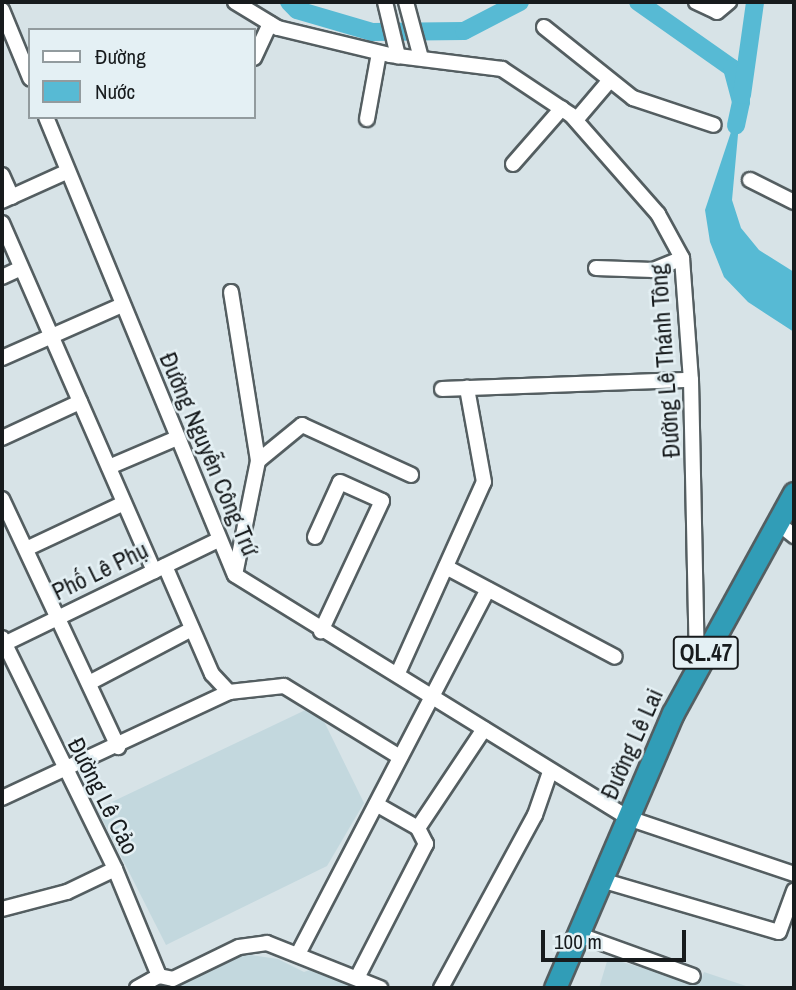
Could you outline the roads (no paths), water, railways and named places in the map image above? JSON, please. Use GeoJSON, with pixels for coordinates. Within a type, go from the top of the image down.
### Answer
{"type":"FeatureCollection","features":[{"type":"Feature","properties":{"kind":"highway","name":"Đường Lê Lai"},"geometry":{"type":"LineString","coordinates":[[555,988],[576,934],[697,669],[786,530],[794,493]]}},
{"type":"Feature","properties":{"kind":"street","name":"Đường Lê Thánh Tông"},"geometry":{"type":"LineString","coordinates":[[235,2],[270,24],[379,52],[502,69],[576,120],[658,214],[681,258],[691,380],[697,669]]}},
{"type":"Feature","properties":{"kind":"street"},"geometry":{"type":"LineString","coordinates":[[696,2],[717,12],[729,2]]}},
{"type":"Feature","properties":{"kind":"street"},"geometry":{"type":"LineString","coordinates":[[407,5],[421,58]]}},
{"type":"Feature","properties":{"kind":"street"},"geometry":{"type":"LineString","coordinates":[[386,6],[398,56]]}},
{"type":"Feature","properties":{"kind":"street"},"geometry":{"type":"LineString","coordinates":[[2,10],[28,73]]}},
{"type":"Feature","properties":{"kind":"street"},"geometry":{"type":"LineString","coordinates":[[256,54],[270,24]]}},
{"type":"Feature","properties":{"kind":"street"},"geometry":{"type":"LineString","coordinates":[[544,27],[633,98],[713,125]]}},
{"type":"Feature","properties":{"kind":"street"},"geometry":{"type":"LineString","coordinates":[[368,119],[379,52]]}},
{"type":"Feature","properties":{"kind":"street"},"geometry":{"type":"LineString","coordinates":[[576,120],[610,80]]}},
{"type":"Feature","properties":{"kind":"street"},"geometry":{"type":"LineString","coordinates":[[513,164],[562,108]]}},
{"type":"Feature","properties":{"kind":"street","name":"Đường Nguyễn Công Trứ"},"geometry":{"type":"LineString","coordinates":[[47,119],[218,540],[235,575],[321,631],[398,673],[550,772],[628,818],[794,874]]}},
{"type":"Feature","properties":{"kind":"street"},"geometry":{"type":"LineString","coordinates":[[2,175],[7,199],[68,171]]}},
{"type":"Feature","properties":{"kind":"street"},"geometry":{"type":"LineString","coordinates":[[750,180],[794,201]]}},
{"type":"Feature","properties":{"kind":"street"},"geometry":{"type":"LineString","coordinates":[[2,223],[124,503],[192,629],[212,674],[229,692]]}},
{"type":"Feature","properties":{"kind":"street"},"geometry":{"type":"LineString","coordinates":[[596,268],[653,270],[681,258]]}},
{"type":"Feature","properties":{"kind":"street"},"geometry":{"type":"LineString","coordinates":[[2,277],[22,268]]}},
{"type":"Feature","properties":{"kind":"street"},"geometry":{"type":"LineString","coordinates":[[230,292],[258,461],[235,575]]}},
{"type":"Feature","properties":{"kind":"street"},"geometry":{"type":"LineString","coordinates":[[2,358],[122,305]]}},
{"type":"Feature","properties":{"kind":"street"},"geometry":{"type":"LineString","coordinates":[[442,389],[691,380]]}},
{"type":"Feature","properties":{"kind":"street"},"geometry":{"type":"LineString","coordinates":[[398,673],[484,482],[467,388]]}},
{"type":"Feature","properties":{"kind":"street"},"geometry":{"type":"LineString","coordinates":[[2,438],[80,402]]}},
{"type":"Feature","properties":{"kind":"street"},"geometry":{"type":"LineString","coordinates":[[258,461],[302,425],[411,475]]}},
{"type":"Feature","properties":{"kind":"street"},"geometry":{"type":"LineString","coordinates":[[109,467],[177,439]]}},
{"type":"Feature","properties":{"kind":"street"},"geometry":{"type":"LineString","coordinates":[[315,537],[340,482],[383,501],[321,631]]}},
{"type":"Feature","properties":{"kind":"street"},"geometry":{"type":"LineString","coordinates":[[2,499],[118,747]]}},
{"type":"Feature","properties":{"kind":"street"},"geometry":{"type":"LineString","coordinates":[[26,549],[124,503]]}},
{"type":"Feature","properties":{"kind":"street","name":"Phố Lê Phụ"},"geometry":{"type":"LineString","coordinates":[[3,642],[218,540]]}},
{"type":"Feature","properties":{"kind":"street"},"geometry":{"type":"LineString","coordinates":[[446,567],[615,657]]}},
{"type":"Feature","properties":{"kind":"street"},"geometry":{"type":"LineString","coordinates":[[298,954],[488,589]]}},
{"type":"Feature","properties":{"kind":"street"},"geometry":{"type":"LineString","coordinates":[[89,683],[192,629]]}},
{"type":"Feature","properties":{"kind":"street","name":"Đường Lê Cảo"},"geometry":{"type":"LineString","coordinates":[[3,642],[64,773],[115,869],[159,976]]}},
{"type":"Feature","properties":{"kind":"street"},"geometry":{"type":"LineString","coordinates":[[2,798],[64,773],[229,692],[284,686],[400,757]]}},
{"type":"Feature","properties":{"kind":"street"},"geometry":{"type":"LineString","coordinates":[[418,828],[484,729]]}},
{"type":"Feature","properties":{"kind":"street"},"geometry":{"type":"LineString","coordinates":[[441,988],[535,815],[550,772]]}},
{"type":"Feature","properties":{"kind":"street"},"geometry":{"type":"LineString","coordinates":[[357,978],[426,844],[418,828],[376,804]]}},
{"type":"Feature","properties":{"kind":"street"},"geometry":{"type":"LineString","coordinates":[[2,909],[67,892],[115,869]]}},
{"type":"Feature","properties":{"kind":"street"},"geometry":{"type":"LineString","coordinates":[[601,880],[779,932],[794,891]]}},
{"type":"Feature","properties":{"kind":"street"},"geometry":{"type":"LineString","coordinates":[[576,934],[693,976]]}},
{"type":"Feature","properties":{"kind":"street"},"geometry":{"type":"LineString","coordinates":[[137,988],[159,976],[180,983],[254,943],[298,954],[380,988]]}},
{"type":"Feature","properties":{"kind":"water"},"geometry":{"type":"Polygon","coordinates":[[[741,102],[732,200],[741,228],[759,250],[794,272],[794,332],[748,302],[724,277],[710,242],[705,210],[741,102]]]}},
{"type":"Feature","properties":{"kind":"waterway"},"geometry":{"type":"LineString","coordinates":[[289,2],[297,10],[372,32],[464,31],[520,2]]}},
{"type":"Feature","properties":{"kind":"waterway"},"geometry":{"type":"LineString","coordinates":[[638,2],[732,68],[741,102],[736,125]]}},
{"type":"Feature","properties":{"kind":"waterway"},"geometry":{"type":"LineString","coordinates":[[742,95],[755,2]]}}]}
